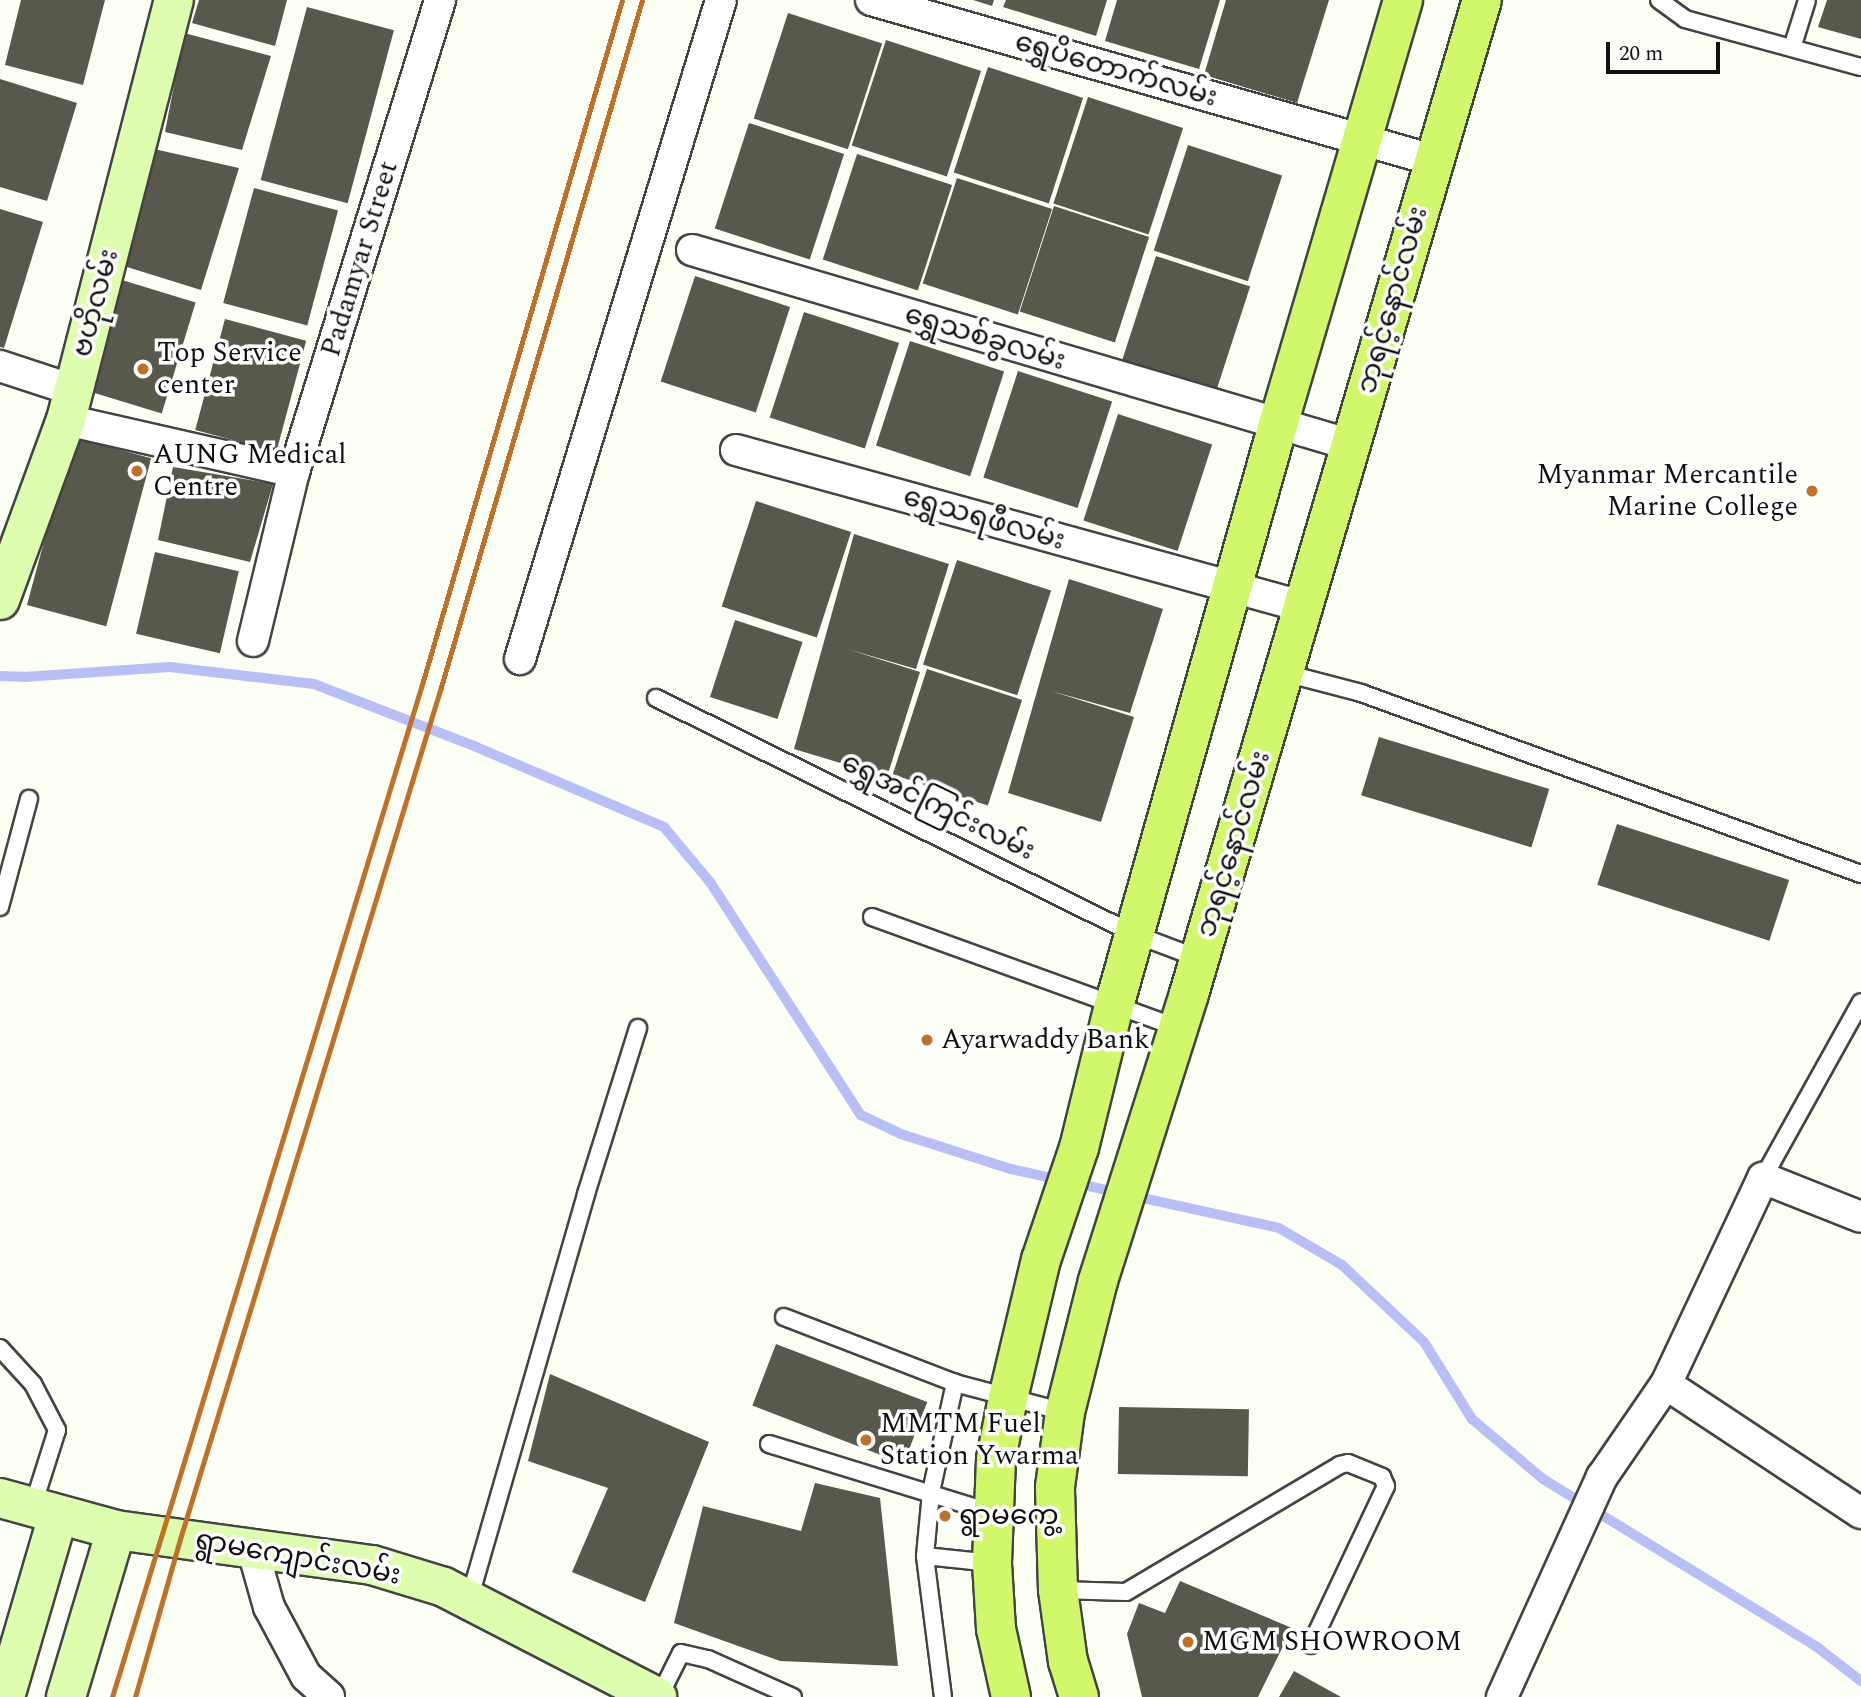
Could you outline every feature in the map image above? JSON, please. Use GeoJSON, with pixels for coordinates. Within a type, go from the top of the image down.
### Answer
{"type":"FeatureCollection","features":[{"type":"Feature","properties":{"kind":"main road","name":"ဗဟိုလမ်း"},"geometry":{"type":"LineString","coordinates":[[0,600],[69,405],[174,0]]}},
{"type":"Feature","properties":{"kind":"main road"},"geometry":{"type":"LineString","coordinates":[[1011,1697],[996,1629],[992,1563],[996,1459],[1008,1398],[1041,1260],[1079,1148],[1114,1006],[1278,425],[1403,0]]}},
{"type":"Feature","properties":{"kind":"main road","name":"ဘုရင့်နောင်လမ်း"},"geometry":{"type":"LineString","coordinates":[[1079,1697],[1068,1662],[1058,1590],[1055,1487],[1065,1412],[1098,1281],[1200,959],[1482,0]]}},
{"type":"Feature","properties":{"kind":"main road"},"geometry":{"type":"LineString","coordinates":[[5,1697],[30,1507]]}},
{"type":"Feature","properties":{"kind":"main road","name":"ရွာမကျောင်းလမ်း"},"geometry":{"type":"LineString","coordinates":[[30,1507],[116,1530],[372,1565],[444,1587],[658,1697]]}},
{"type":"Feature","properties":{"kind":"main road"},"geometry":{"type":"LineString","coordinates":[[66,1697],[116,1530]]}},
{"type":"Feature","properties":{"kind":"street","name":"Padamyar Street"},"geometry":{"type":"LineString","coordinates":[[253,641],[294,472],[440,0]]}},
{"type":"Feature","properties":{"kind":"street"},"geometry":{"type":"LineString","coordinates":[[520,659],[721,0]]}},
{"type":"Feature","properties":{"kind":"street","name":"ရွှေပိတောက်လမ်း"},"geometry":{"type":"LineString","coordinates":[[871,0],[1433,160]]}},
{"type":"Feature","properties":{"kind":"street","name":"ရွှေသစ်ခွလမ်း"},"geometry":{"type":"LineString","coordinates":[[692,250],[1350,445]]}},
{"type":"Feature","properties":{"kind":"street"},"geometry":{"type":"LineString","coordinates":[[0,366],[69,405],[294,472]]}},
{"type":"Feature","properties":{"kind":"street","name":"ရွှေသရဖီလမ်း"},"geometry":{"type":"LineString","coordinates":[[736,450],[1305,607]]}},
{"type":"Feature","properties":{"kind":"street"},"geometry":{"type":"LineString","coordinates":[[1502,1697],[1602,1477],[1666,1384],[1763,1178],[1861,1217]]}},
{"type":"Feature","properties":{"kind":"street"},"geometry":{"type":"LineString","coordinates":[[1666,1384],[1861,1513]]}},
{"type":"Feature","properties":{"kind":"street"},"geometry":{"type":"LineString","coordinates":[[252,1547],[270,1607],[306,1676],[329,1697]]}},
{"type":"Feature","properties":{"kind":"lane"},"geometry":{"type":"LineString","coordinates":[[1659,0],[1685,19],[1861,66]]}},
{"type":"Feature","properties":{"kind":"lane"},"geometry":{"type":"LineString","coordinates":[[1792,48],[1807,0]]}},
{"type":"Feature","properties":{"kind":"lane"},"geometry":{"type":"LineString","coordinates":[[1285,673],[1361,693],[1861,874]]}},
{"type":"Feature","properties":{"kind":"lane","name":"ရွှေအင်ကြင်းလမ်း"},"geometry":{"type":"LineString","coordinates":[[656,698],[1135,933],[1200,959]]}},
{"type":"Feature","properties":{"kind":"lane"},"geometry":{"type":"LineString","coordinates":[[0,907],[29,799]]}},
{"type":"Feature","properties":{"kind":"lane"},"geometry":{"type":"LineString","coordinates":[[872,918],[1179,1028]]}},
{"type":"Feature","properties":{"kind":"lane"},"geometry":{"type":"LineString","coordinates":[[1763,1178],[1861,1002]]}},
{"type":"Feature","properties":{"kind":"lane"},"geometry":{"type":"LineString","coordinates":[[468,1600],[586,1194],[638,1027]]}},
{"type":"Feature","properties":{"kind":"lane"},"geometry":{"type":"LineString","coordinates":[[784,1317],[955,1383],[1065,1412]]}},
{"type":"Feature","properties":{"kind":"lane"},"geometry":{"type":"LineString","coordinates":[[0,1348],[33,1384],[57,1430],[30,1507]]}},
{"type":"Feature","properties":{"kind":"lane"},"geometry":{"type":"LineString","coordinates":[[943,1697],[925,1556],[931,1492],[955,1383]]}},
{"type":"Feature","properties":{"kind":"lane"},"geometry":{"type":"LineString","coordinates":[[769,1444],[995,1514]]}},
{"type":"Feature","properties":{"kind":"lane"},"geometry":{"type":"LineString","coordinates":[[1058,1590],[1126,1592],[1340,1465],[1348,1463],[1382,1477],[1386,1486],[1311,1645]]}},
{"type":"Feature","properties":{"kind":"lane"},"geometry":{"type":"LineString","coordinates":[[925,1556],[992,1563]]}},
{"type":"Feature","properties":{"kind":"lane"},"geometry":{"type":"LineString","coordinates":[[658,1697],[681,1653],[708,1660],[793,1697]]}},
{"type":"Feature","properties":{"kind":"building"},"geometry":{"type":"Polygon","coordinates":[[[21,0],[105,0],[83,85],[5,65],[21,0]]]}},
{"type":"Feature","properties":{"kind":"building"},"geometry":{"type":"Polygon","coordinates":[[[199,0],[287,0],[275,46],[192,23],[199,0]]]}},
{"type":"Feature","properties":{"kind":"building"},"geometry":{"type":"Polygon","coordinates":[[[973,0],[994,0],[992,6],[973,0]]]}},
{"type":"Feature","properties":{"kind":"building"},"geometry":{"type":"Polygon","coordinates":[[[1006,0],[1107,0],[1096,36],[1003,7],[1006,0]]]}},
{"type":"Feature","properties":{"kind":"building"},"geometry":{"type":"Polygon","coordinates":[[[1117,0],[1220,0],[1199,69],[1105,41],[1117,0]]]}},
{"type":"Feature","properties":{"kind":"building"},"geometry":{"type":"Polygon","coordinates":[[[1226,0],[1329,0],[1297,103],[1204,75],[1226,0]]]}},
{"type":"Feature","properties":{"kind":"building"},"geometry":{"type":"Polygon","coordinates":[[[1827,0],[1861,0],[1861,39],[1818,27],[1827,0]]]}},
{"type":"Feature","properties":{"kind":"building"},"geometry":{"type":"Polygon","coordinates":[[[307,7],[394,30],[348,203],[261,180],[307,7]]]}},
{"type":"Feature","properties":{"kind":"building"},"geometry":{"type":"Polygon","coordinates":[[[788,13],[882,44],[848,149],[754,119],[788,13]]]}},
{"type":"Feature","properties":{"kind":"building"},"geometry":{"type":"Polygon","coordinates":[[[184,33],[271,56],[242,150],[165,132],[184,33]]]}},
{"type":"Feature","properties":{"kind":"building"},"geometry":{"type":"Polygon","coordinates":[[[886,40],[981,71],[947,176],[852,146],[886,40]]]}},
{"type":"Feature","properties":{"kind":"building"},"geometry":{"type":"Polygon","coordinates":[[[988,67],[1083,98],[1049,203],[954,173],[988,67]]]}},
{"type":"Feature","properties":{"kind":"building"},"geometry":{"type":"Polygon","coordinates":[[[0,79],[77,103],[47,201],[0,187],[0,79]]]}},
{"type":"Feature","properties":{"kind":"building"},"geometry":{"type":"Polygon","coordinates":[[[1088,97],[1183,128],[1148,234],[1053,204],[1088,97]]]}},
{"type":"Feature","properties":{"kind":"building"},"geometry":{"type":"Polygon","coordinates":[[[749,123],[844,154],[810,259],[715,229],[749,123]]]}},
{"type":"Feature","properties":{"kind":"building"},"geometry":{"type":"Polygon","coordinates":[[[1188,145],[1282,176],[1248,281],[1154,251],[1188,145]]]}},
{"type":"Feature","properties":{"kind":"building"},"geometry":{"type":"Polygon","coordinates":[[[154,149],[239,168],[201,290],[127,267],[154,149]]]}},
{"type":"Feature","properties":{"kind":"building"},"geometry":{"type":"Polygon","coordinates":[[[857,154],[952,185],[918,290],[823,260],[857,154]]]}},
{"type":"Feature","properties":{"kind":"building"},"geometry":{"type":"Polygon","coordinates":[[[957,178],[1052,209],[1018,314],[923,284],[957,178]]]}},
{"type":"Feature","properties":{"kind":"building"},"geometry":{"type":"Polygon","coordinates":[[[254,188],[338,211],[307,325],[223,303],[254,188]]]}},
{"type":"Feature","properties":{"kind":"building"},"geometry":{"type":"Polygon","coordinates":[[[1054,206],[1149,237],[1115,342],[1020,312],[1054,206]]]}},
{"type":"Feature","properties":{"kind":"building"},"geometry":{"type":"Polygon","coordinates":[[[0,209],[43,222],[4,348],[0,347],[0,209]]]}},
{"type":"Feature","properties":{"kind":"building"},"geometry":{"type":"Polygon","coordinates":[[[1156,256],[1250,287],[1216,393],[1121,363],[1156,256]]]}},
{"type":"Feature","properties":{"kind":"building"},"geometry":{"type":"Polygon","coordinates":[[[695,276],[790,307],[756,412],[661,382],[695,276]]]}},
{"type":"Feature","properties":{"kind":"building"},"geometry":{"type":"Polygon","coordinates":[[[122,280],[196,303],[162,413],[88,391],[122,280]]]}},
{"type":"Feature","properties":{"kind":"building"},"geometry":{"type":"Polygon","coordinates":[[[804,312],[899,343],[865,448],[770,418],[804,312]]]}},
{"type":"Feature","properties":{"kind":"building"},"geometry":{"type":"Polygon","coordinates":[[[225,319],[306,341],[276,452],[195,430],[225,319]]]}},
{"type":"Feature","properties":{"kind":"building"},"geometry":{"type":"Polygon","coordinates":[[[910,341],[1004,372],[970,476],[876,446],[910,341]]]}},
{"type":"Feature","properties":{"kind":"building"},"geometry":{"type":"Polygon","coordinates":[[[1018,371],[1112,402],[1078,508],[983,478],[1018,371]]]}},
{"type":"Feature","properties":{"kind":"building"},"geometry":{"type":"Polygon","coordinates":[[[1118,414],[1212,445],[1178,551],[1083,521],[1118,414]]]}},
{"type":"Feature","properties":{"kind":"building"},"geometry":{"type":"Polygon","coordinates":[[[72,437],[151,458],[106,626],[27,605],[72,437]]]}},
{"type":"Feature","properties":{"kind":"building"},"geometry":{"type":"Polygon","coordinates":[[[173,467],[273,484],[250,562],[158,540],[173,467]]]}},
{"type":"Feature","properties":{"kind":"building"},"geometry":{"type":"Polygon","coordinates":[[[756,501],[851,532],[817,637],[722,607],[756,501]]]}},
{"type":"Feature","properties":{"kind":"building"},"geometry":{"type":"Polygon","coordinates":[[[854,534],[949,564],[916,669],[847,649],[920,672],[887,777],[794,749],[854,534]]]}},
{"type":"Feature","properties":{"kind":"building"},"geometry":{"type":"Polygon","coordinates":[[[155,552],[239,571],[220,653],[136,634],[155,552]]]}},
{"type":"Feature","properties":{"kind":"building"},"geometry":{"type":"Polygon","coordinates":[[[957,560],[1051,591],[1017,695],[923,665],[957,560]]]}},
{"type":"Feature","properties":{"kind":"building"},"geometry":{"type":"Polygon","coordinates":[[[1069,579],[1163,609],[1130,713],[1051,691],[1134,717],[1101,822],[1008,793],[1069,579]]]}},
{"type":"Feature","properties":{"kind":"building"},"geometry":{"type":"Polygon","coordinates":[[[735,620],[803,642],[777,719],[710,697],[735,620]]]}},
{"type":"Feature","properties":{"kind":"building"},"geometry":{"type":"Polygon","coordinates":[[[927,669],[1022,700],[988,805],[893,775],[927,669]]]}},
{"type":"Feature","properties":{"kind":"building"},"geometry":{"type":"Polygon","coordinates":[[[1379,737],[1549,789],[1531,847],[1361,795],[1379,737]]]}},
{"type":"Feature","properties":{"kind":"building"},"geometry":{"type":"Polygon","coordinates":[[[1617,824],[1789,880],[1769,941],[1597,885],[1617,824]]]}},
{"type":"Feature","properties":{"kind":"building"},"geometry":{"type":"Polygon","coordinates":[[[776,1344],[927,1402],[904,1464],[752,1406],[776,1344]]]}},
{"type":"Feature","properties":{"kind":"building"},"geometry":{"type":"Polygon","coordinates":[[[550,1374],[709,1442],[645,1602],[572,1572],[608,1488],[528,1461],[550,1374]]]}},
{"type":"Feature","properties":{"kind":"building"},"geometry":{"type":"Polygon","coordinates":[[[1119,1407],[1249,1409],[1248,1476],[1118,1474],[1119,1407]]]}},
{"type":"Feature","properties":{"kind":"building"},"geometry":{"type":"Polygon","coordinates":[[[815,1483],[880,1498],[898,1666],[780,1661],[674,1623],[703,1506],[801,1531],[815,1483]]]}},
{"type":"Feature","properties":{"kind":"building"},"geometry":{"type":"Polygon","coordinates":[[[1180,1581],[1292,1628],[1258,1697],[1142,1697],[1127,1634],[1139,1603],[1165,1613],[1180,1581]]]}},
{"type":"Feature","properties":{"kind":"building"},"geometry":{"type":"Polygon","coordinates":[[[1294,1671],[1341,1697],[1279,1697],[1294,1671]]]}},
{"type":"Feature","properties":{"kind":"waterway"},"geometry":{"type":"LineString","coordinates":[[0,676],[24,677],[170,667],[314,684],[474,746],[664,827],[710,882],[861,1115],[901,1134],[1011,1169],[1279,1228],[1342,1265],[1424,1342],[1472,1419],[1543,1479],[1817,1647],[1861,1681]]}},
{"type":"Feature","properties":{"kind":"railway"},"geometry":{"type":"LineString","coordinates":[[112,1697],[423,681],[622,0]]}},
{"type":"Feature","properties":{"kind":"railway"},"geometry":{"type":"LineString","coordinates":[[135,1697],[180,1539],[441,687],[642,0]]}},
{"type":"Feature","properties":{"kind":"place","name":"Top Service center"},"geometry":{"type":"Point","coordinates":[143,369]}},
{"type":"Feature","properties":{"kind":"place","name":"AUNG Medical Centre"},"geometry":{"type":"Point","coordinates":[137,471]}},
{"type":"Feature","properties":{"kind":"place","name":"Myanmar Mercantile Marine College"},"geometry":{"type":"Point","coordinates":[1812,491]}},
{"type":"Feature","properties":{"kind":"place","name":"Ayarwaddy Bank"},"geometry":{"type":"Point","coordinates":[927,1040]}},
{"type":"Feature","properties":{"kind":"place","name":"MMTM Fuel Station Ywarma"},"geometry":{"type":"Point","coordinates":[866,1440]}},
{"type":"Feature","properties":{"kind":"place","name":"ရွာမကွေ့"},"geometry":{"type":"Point","coordinates":[945,1516]}},
{"type":"Feature","properties":{"kind":"place","name":"MGM SHOWROOM"},"geometry":{"type":"Point","coordinates":[1188,1642]}}]}
